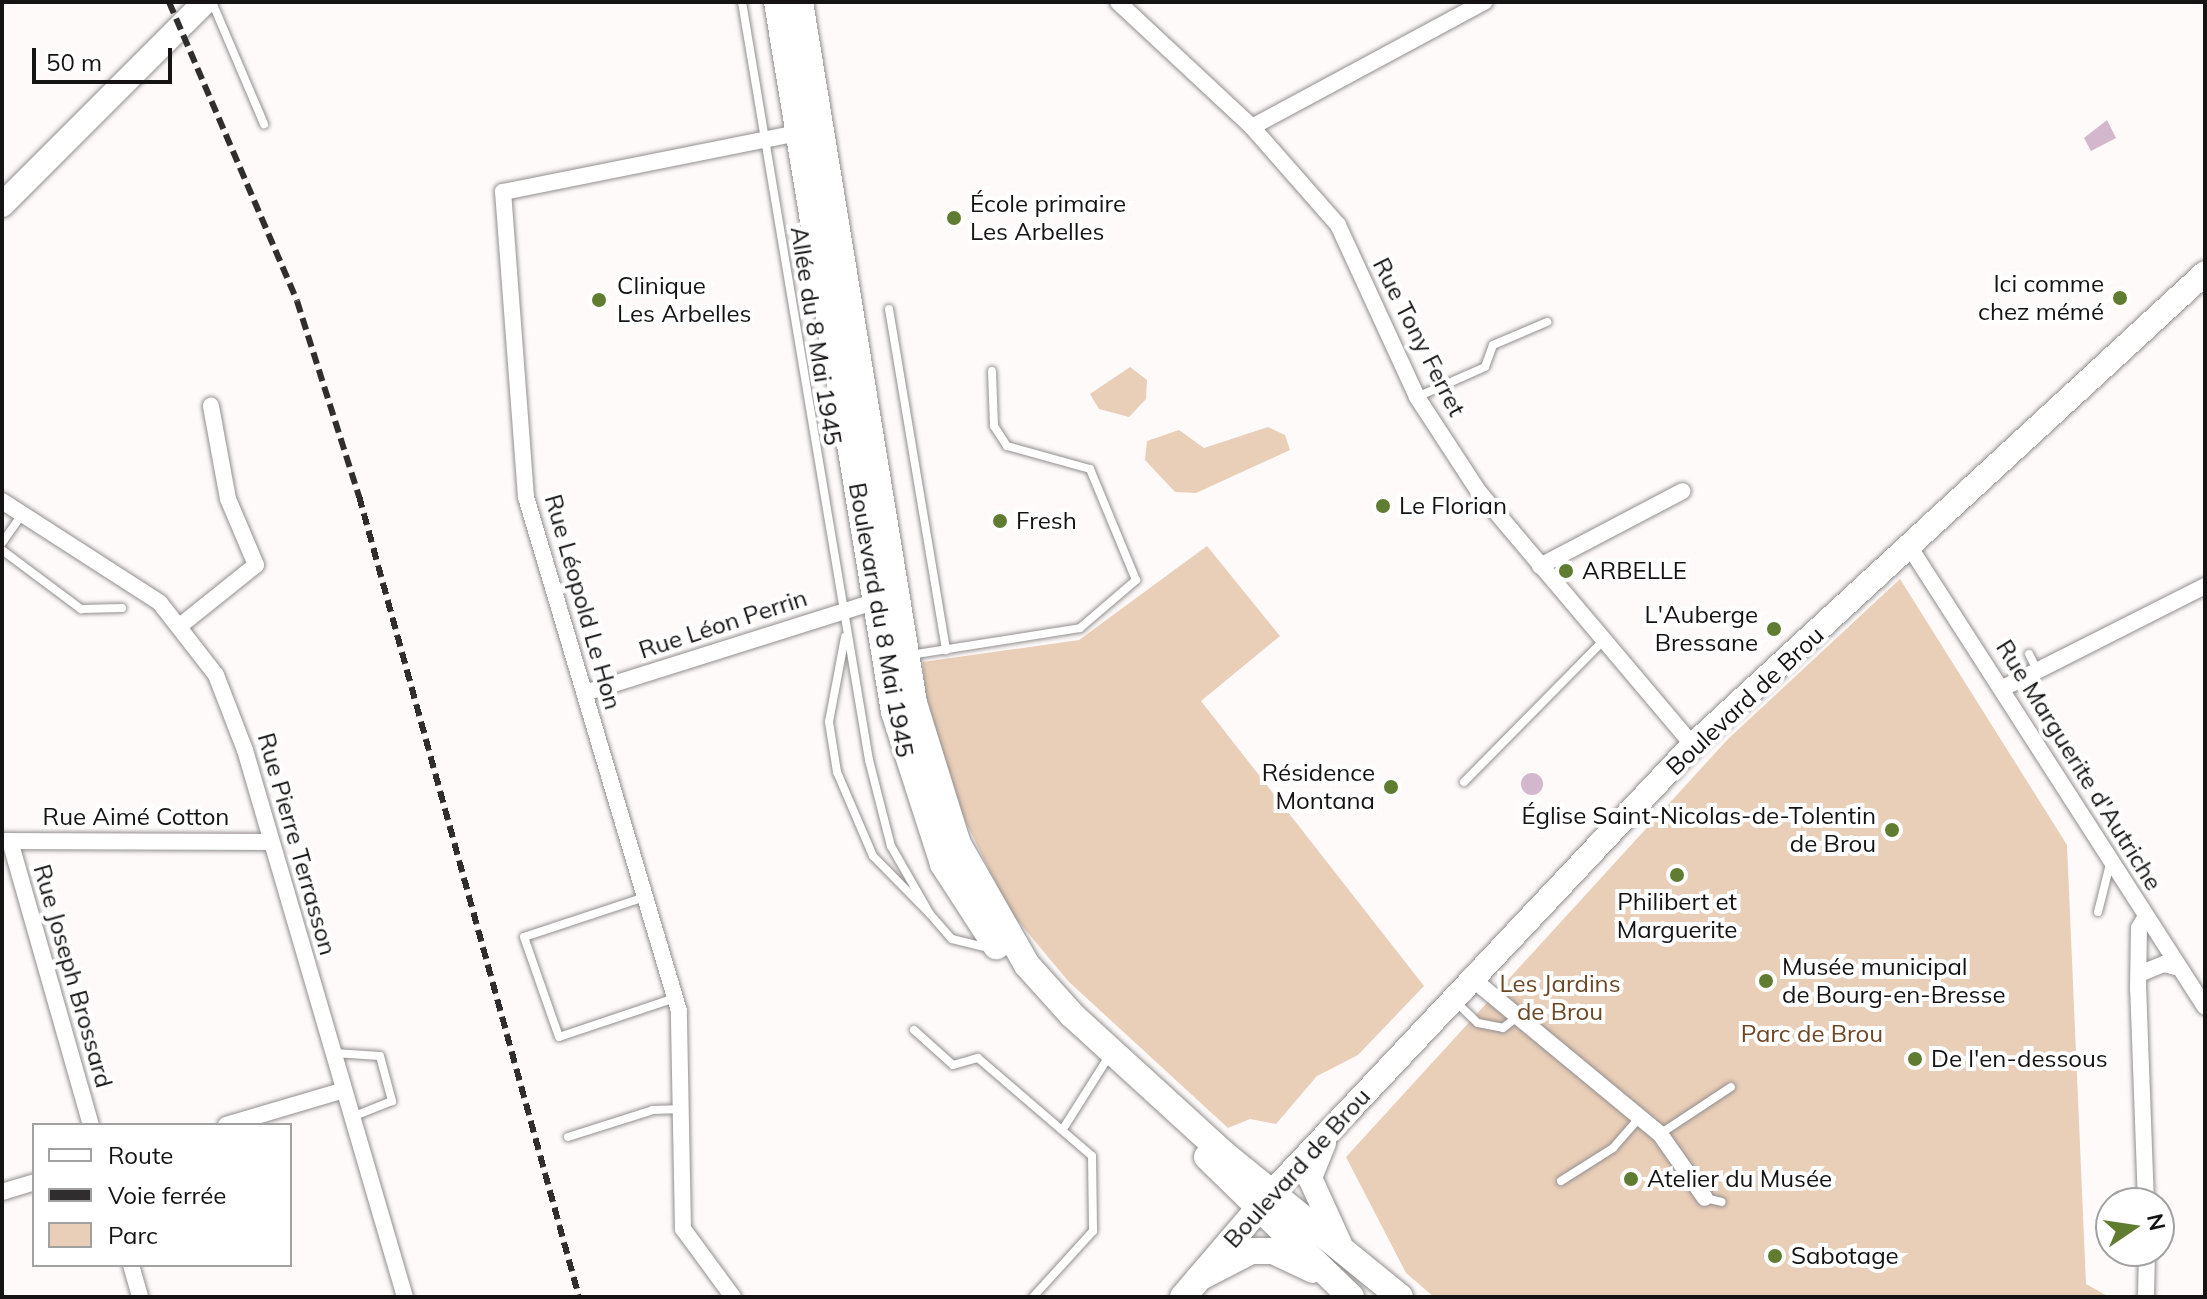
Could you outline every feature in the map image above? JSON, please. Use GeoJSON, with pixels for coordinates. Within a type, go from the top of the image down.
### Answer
{"type":"FeatureCollection","features":[{"type":"Feature","properties":{"kind":"main road"},"geometry":{"type":"LineString","coordinates":[[2,205],[205,2]]}},
{"type":"Feature","properties":{"kind":"main road","name":"Boulevard du 8 Mai 1945"},"geometry":{"type":"LineString","coordinates":[[777,2],[876,601],[911,781],[943,864],[1000,951],[1106,1061],[1267,1198]]}},
{"type":"Feature","properties":{"kind":"main road","name":"Boulevard du 8 Mai 1945"},"geometry":{"type":"LineString","coordinates":[[800,2],[859,321],[905,655],[940,805],[988,905],[1027,965],[1267,1198]]}},
{"type":"Feature","properties":{"kind":"main road","name":"Boulevard de Brou"},"geometry":{"type":"LineString","coordinates":[[1191,1288],[1331,1126],[1475,981],[1693,745],[1911,549],[2205,273]]}},
{"type":"Feature","properties":{"kind":"main road"},"geometry":{"type":"LineString","coordinates":[[1331,1126],[1310,1178],[1315,1202],[1341,1246]]}},
{"type":"Feature","properties":{"kind":"main road"},"geometry":{"type":"LineString","coordinates":[[1267,1198],[1341,1246],[1400,1297]]}},
{"type":"Feature","properties":{"kind":"main road"},"geometry":{"type":"LineString","coordinates":[[1267,1198],[1347,1294]]}},
{"type":"Feature","properties":{"kind":"main road"},"geometry":{"type":"LineString","coordinates":[[1191,1288],[1243,1254],[1273,1251],[1347,1294]]}},
{"type":"Feature","properties":{"kind":"street","name":"Rue Tony Ferret"},"geometry":{"type":"LineString","coordinates":[[1118,2],[1252,127],[1338,225],[1417,397],[1479,492],[1693,745]]}},
{"type":"Feature","properties":{"kind":"street"},"geometry":{"type":"LineString","coordinates":[[1252,127],[1484,2]]}},
{"type":"Feature","properties":{"kind":"street","name":"Rue Léopold Le Hon"},"geometry":{"type":"LineString","coordinates":[[733,1297],[683,1229],[682,1109],[675,998],[526,497],[503,192],[798,133]]}},
{"type":"Feature","properties":{"kind":"street"},"geometry":{"type":"LineString","coordinates":[[181,625],[256,565],[228,499],[211,406]]}},
{"type":"Feature","properties":{"kind":"street"},"geometry":{"type":"LineString","coordinates":[[1540,566],[1683,491]]}},
{"type":"Feature","properties":{"kind":"street","name":"Rue Pierre Terrasson"},"geometry":{"type":"LineString","coordinates":[[2,501],[116,572],[181,625],[232,709],[405,1297]]}},
{"type":"Feature","properties":{"kind":"street","name":"Rue Marguerite d'Autriche"},"geometry":{"type":"LineString","coordinates":[[1911,549],[2205,1007]]}},
{"type":"Feature","properties":{"kind":"street"},"geometry":{"type":"LineString","coordinates":[[2003,688],[2205,586]]}},
{"type":"Feature","properties":{"kind":"street","name":"Rue Léon Perrin"},"geometry":{"type":"LineString","coordinates":[[585,693],[876,601]]}},
{"type":"Feature","properties":{"kind":"street","name":"Rue Aimé Cotton"},"geometry":{"type":"LineString","coordinates":[[6,841],[271,842]]}},
{"type":"Feature","properties":{"kind":"street","name":"Rue Joseph Brossard"},"geometry":{"type":"LineString","coordinates":[[6,841],[90,1123]]}},
{"type":"Feature","properties":{"kind":"street"},"geometry":{"type":"LineString","coordinates":[[2146,916],[2139,928],[2146,1187]]}},
{"type":"Feature","properties":{"kind":"street"},"geometry":{"type":"LineString","coordinates":[[2139,974],[2164,964],[2180,968]]}},
{"type":"Feature","properties":{"kind":"street"},"geometry":{"type":"LineString","coordinates":[[1475,981],[1660,1134],[1714,1200]]}},
{"type":"Feature","properties":{"kind":"street"},"geometry":{"type":"LineString","coordinates":[[233,1123],[344,1090]]}},
{"type":"Feature","properties":{"kind":"street"},"geometry":{"type":"LineString","coordinates":[[2,1192],[32,1183]]}},
{"type":"Feature","properties":{"kind":"street"},"geometry":{"type":"LineString","coordinates":[[132,1267],[140,1297]]}},
{"type":"Feature","properties":{"kind":"street"},"geometry":{"type":"LineString","coordinates":[[2142,1292],[2145,1267]]}},
{"type":"Feature","properties":{"kind":"lane"},"geometry":{"type":"LineString","coordinates":[[212,2],[264,124]]}},
{"type":"Feature","properties":{"kind":"lane","name":"Allée du 8 Mai 1945"},"geometry":{"type":"LineString","coordinates":[[742,2],[841,612],[891,846],[930,914],[952,939],[1000,951]]}},
{"type":"Feature","properties":{"kind":"lane"},"geometry":{"type":"LineString","coordinates":[[889,309],[946,650]]}},
{"type":"Feature","properties":{"kind":"lane"},"geometry":{"type":"LineString","coordinates":[[1417,397],[1485,367],[1493,345],[1547,322]]}},
{"type":"Feature","properties":{"kind":"lane"},"geometry":{"type":"LineString","coordinates":[[905,655],[1080,628],[1136,580],[1090,469],[1007,446],[994,426],[992,371]]}},
{"type":"Feature","properties":{"kind":"lane"},"geometry":{"type":"LineString","coordinates":[[2,543],[22,513]]}},
{"type":"Feature","properties":{"kind":"lane"},"geometry":{"type":"LineString","coordinates":[[2,550],[81,609],[122,608]]}},
{"type":"Feature","properties":{"kind":"lane"},"geometry":{"type":"LineString","coordinates":[[846,636],[829,722],[837,772],[873,856],[907,899],[930,914]]}},
{"type":"Feature","properties":{"kind":"lane"},"geometry":{"type":"LineString","coordinates":[[1464,782],[1603,641]]}},
{"type":"Feature","properties":{"kind":"lane"},"geometry":{"type":"LineString","coordinates":[[2029,654],[2037,670]]}},
{"type":"Feature","properties":{"kind":"lane"},"geometry":{"type":"LineString","coordinates":[[2098,912],[2111,860]]}},
{"type":"Feature","properties":{"kind":"lane"},"geometry":{"type":"LineString","coordinates":[[645,897],[524,937],[559,1037],[675,998]]}},
{"type":"Feature","properties":{"kind":"lane"},"geometry":{"type":"LineString","coordinates":[[1455,1001],[1478,1023],[1503,1028],[1517,1017]]}},
{"type":"Feature","properties":{"kind":"lane"},"geometry":{"type":"LineString","coordinates":[[914,1030],[953,1065],[978,1058],[1092,1156],[1097,1217],[1033,1297]]}},
{"type":"Feature","properties":{"kind":"lane"},"geometry":{"type":"LineString","coordinates":[[333,1053],[380,1056],[392,1101],[352,1117]]}},
{"type":"Feature","properties":{"kind":"lane"},"geometry":{"type":"LineString","coordinates":[[1063,1129],[1106,1061]]}},
{"type":"Feature","properties":{"kind":"lane"},"geometry":{"type":"LineString","coordinates":[[1660,1134],[1731,1087]]}},
{"type":"Feature","properties":{"kind":"lane"},"geometry":{"type":"LineString","coordinates":[[568,1137],[653,1110],[682,1109]]}},
{"type":"Feature","properties":{"kind":"lane"},"geometry":{"type":"LineString","coordinates":[[1561,1181],[1613,1148],[1640,1118]]}},
{"type":"Feature","properties":{"kind":"green space"},"geometry":{"type":"Polygon","coordinates":[[[1130,367],[1147,380],[1146,399],[1129,417],[1099,409],[1090,394],[1130,367]]]}},
{"type":"Feature","properties":{"kind":"green space"},"geometry":{"type":"Polygon","coordinates":[[[1268,427],[1285,435],[1290,450],[1196,493],[1175,492],[1145,460],[1147,441],[1179,430],[1204,448],[1268,427]]]}},
{"type":"Feature","properties":{"kind":"green space"},"geometry":{"type":"Polygon","coordinates":[[[1207,546],[1280,636],[1201,701],[1424,986],[1358,1055],[1317,1076],[1276,1124],[1250,1119],[1228,1128],[1068,981],[1009,910],[944,778],[924,690],[923,662],[1079,640],[1207,546]]]}},
{"type":"Feature","properties":{"kind":"green space","name":"Parc de Brou"},"geometry":{"type":"Polygon","coordinates":[[[1900,579],[2067,845],[2086,1284],[2109,1297],[1434,1297],[1406,1273],[1346,1157],[1728,739],[1900,579]]]}},
{"type":"Feature","properties":{"kind":"shaded area"},"geometry":{"type":"Polygon","coordinates":[[[2107,120],[2116,138],[2091,151],[2084,138],[2107,120]]]}},
{"type":"Feature","properties":{"kind":"shaded area"},"geometry":{"type":"Polygon","coordinates":[[[1532,773],[1540,776],[1543,784],[1540,792],[1532,795],[1524,792],[1521,784],[1524,776],[1532,773]]]}},
{"type":"Feature","properties":{"kind":"railway"},"geometry":{"type":"LineString","coordinates":[[169,2],[297,301],[359,496],[579,1297]]}},
{"type":"Feature","properties":{"kind":"place","name":"École primaire Les Arbelles"},"geometry":{"type":"Point","coordinates":[954,218]}},
{"type":"Feature","properties":{"kind":"place","name":"Ici comme chez mémé"},"geometry":{"type":"Point","coordinates":[2120,298]}},
{"type":"Feature","properties":{"kind":"place","name":"Clinique Les Arbelles"},"geometry":{"type":"Point","coordinates":[599,300]}},
{"type":"Feature","properties":{"kind":"place","name":"Le Florian"},"geometry":{"type":"Point","coordinates":[1383,506]}},
{"type":"Feature","properties":{"kind":"place","name":"Fresh"},"geometry":{"type":"Point","coordinates":[1000,521]}},
{"type":"Feature","properties":{"kind":"place","name":"ARBELLE"},"geometry":{"type":"Point","coordinates":[1566,571]}},
{"type":"Feature","properties":{"kind":"place","name":"L'Auberge Bressane"},"geometry":{"type":"Point","coordinates":[1774,629]}},
{"type":"Feature","properties":{"kind":"place","name":"Résidence Montana"},"geometry":{"type":"Point","coordinates":[1391,787]}},
{"type":"Feature","properties":{"kind":"place","name":"Église Saint-Nicolas-de-Tolentin de Brou"},"geometry":{"type":"Point","coordinates":[1892,830]}},
{"type":"Feature","properties":{"kind":"place","name":"Philibert et Marguerite"},"geometry":{"type":"Point","coordinates":[1677,875]}},
{"type":"Feature","properties":{"kind":"place","name":"Musée municipal de Bourg-en-Bresse"},"geometry":{"type":"Point","coordinates":[1766,981]}},
{"type":"Feature","properties":{"kind":"place","name":"De l'en-dessous"},"geometry":{"type":"Point","coordinates":[1915,1059]}},
{"type":"Feature","properties":{"kind":"place","name":"Atelier du Musée"},"geometry":{"type":"Point","coordinates":[1631,1179]}},
{"type":"Feature","properties":{"kind":"place","name":"Sabotage"},"geometry":{"type":"Point","coordinates":[1775,1256]}},
{"type":"Feature","properties":{"kind":"park label","name":"Les Jardins de Brou"},"geometry":{"type":"Point","coordinates":[1560,998]}}]}
